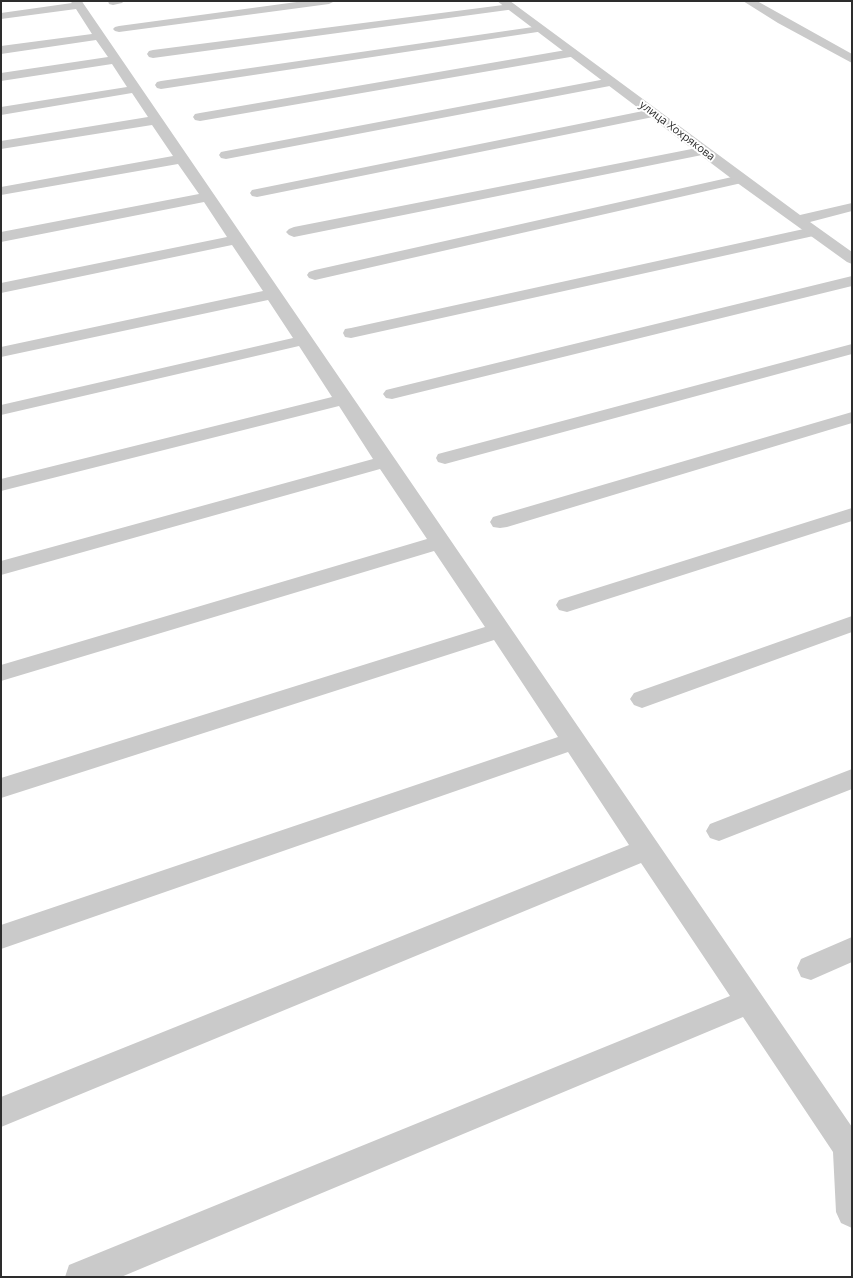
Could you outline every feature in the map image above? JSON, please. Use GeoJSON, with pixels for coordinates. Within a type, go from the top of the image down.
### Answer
{"type":"FeatureCollection","features":[{"type":"Feature","properties":{"kind":"street"},"geometry":{"type":"LineString","coordinates":[[119,29],[329,1]]}},
{"type":"Feature","properties":{"kind":"street"},"geometry":{"type":"LineString","coordinates":[[749,1],[782,21],[852,58]]}},
{"type":"Feature","properties":{"kind":"street"},"geometry":{"type":"LineString","coordinates":[[1,16],[78,3],[574,741],[850,1147],[852,1212]]}},
{"type":"Feature","properties":{"kind":"street"},"geometry":{"type":"LineString","coordinates":[[153,54],[507,4]]}},
{"type":"Feature","properties":{"kind":"street","name":"улица Хохрякова"},"geometry":{"type":"LineString","coordinates":[[507,4],[702,151],[852,259]]}},
{"type":"Feature","properties":{"kind":"street"},"geometry":{"type":"LineString","coordinates":[[161,85],[540,29]]}},
{"type":"Feature","properties":{"kind":"street"},"geometry":{"type":"LineString","coordinates":[[1,50],[99,36]]}},
{"type":"Feature","properties":{"kind":"street"},"geometry":{"type":"LineString","coordinates":[[200,117],[572,53]]}},
{"type":"Feature","properties":{"kind":"street"},"geometry":{"type":"LineString","coordinates":[[1,77],[115,60]]}},
{"type":"Feature","properties":{"kind":"street"},"geometry":{"type":"LineString","coordinates":[[226,155],[611,82]]}},
{"type":"Feature","properties":{"kind":"street"},"geometry":{"type":"LineString","coordinates":[[1,111],[136,89]]}},
{"type":"Feature","properties":{"kind":"street"},"geometry":{"type":"LineString","coordinates":[[257,193],[653,113]]}},
{"type":"Feature","properties":{"kind":"street"},"geometry":{"type":"LineString","coordinates":[[1,145],[156,120]]}},
{"type":"Feature","properties":{"kind":"street"},"geometry":{"type":"LineString","coordinates":[[294,232],[702,151]]}},
{"type":"Feature","properties":{"kind":"street"},"geometry":{"type":"LineString","coordinates":[[1,191],[182,159]]}},
{"type":"Feature","properties":{"kind":"street"},"geometry":{"type":"LineString","coordinates":[[315,275],[740,179]]}},
{"type":"Feature","properties":{"kind":"street"},"geometry":{"type":"LineString","coordinates":[[1,237],[208,197]]}},
{"type":"Feature","properties":{"kind":"street"},"geometry":{"type":"LineString","coordinates":[[798,220],[852,207]]}},
{"type":"Feature","properties":{"kind":"street"},"geometry":{"type":"LineString","coordinates":[[351,333],[813,232]]}},
{"type":"Feature","properties":{"kind":"street"},"geometry":{"type":"LineString","coordinates":[[1,288],[237,240]]}},
{"type":"Feature","properties":{"kind":"street"},"geometry":{"type":"LineString","coordinates":[[392,394],[852,281]]}},
{"type":"Feature","properties":{"kind":"street"},"geometry":{"type":"LineString","coordinates":[[1,352],[273,294]]}},
{"type":"Feature","properties":{"kind":"street"},"geometry":{"type":"LineString","coordinates":[[1,410],[305,340]]}},
{"type":"Feature","properties":{"kind":"street"},"geometry":{"type":"LineString","coordinates":[[445,458],[852,349]]}},
{"type":"Feature","properties":{"kind":"street"},"geometry":{"type":"LineString","coordinates":[[1,485],[344,399]]}},
{"type":"Feature","properties":{"kind":"street"},"geometry":{"type":"LineString","coordinates":[[500,522],[852,417]]}},
{"type":"Feature","properties":{"kind":"street"},"geometry":{"type":"LineString","coordinates":[[1,568],[386,461]]}},
{"type":"Feature","properties":{"kind":"street"},"geometry":{"type":"LineString","coordinates":[[567,605],[852,514]]}},
{"type":"Feature","properties":{"kind":"street"},"geometry":{"type":"LineString","coordinates":[[1,673],[440,542]]}},
{"type":"Feature","properties":{"kind":"street"},"geometry":{"type":"LineString","coordinates":[[642,699],[852,624]]}},
{"type":"Feature","properties":{"kind":"street"},"geometry":{"type":"LineString","coordinates":[[1,788],[500,630]]}},
{"type":"Feature","properties":{"kind":"street"},"geometry":{"type":"LineString","coordinates":[[1,937],[574,741]]}},
{"type":"Feature","properties":{"kind":"street"},"geometry":{"type":"LineString","coordinates":[[719,831],[852,779]]}},
{"type":"Feature","properties":{"kind":"street"},"geometry":{"type":"LineString","coordinates":[[1,1112],[647,849]]}},
{"type":"Feature","properties":{"kind":"street"},"geometry":{"type":"LineString","coordinates":[[811,968],[852,949]]}},
{"type":"Feature","properties":{"kind":"street"},"geometry":{"type":"LineString","coordinates":[[81,1277],[750,1001]]}}]}
